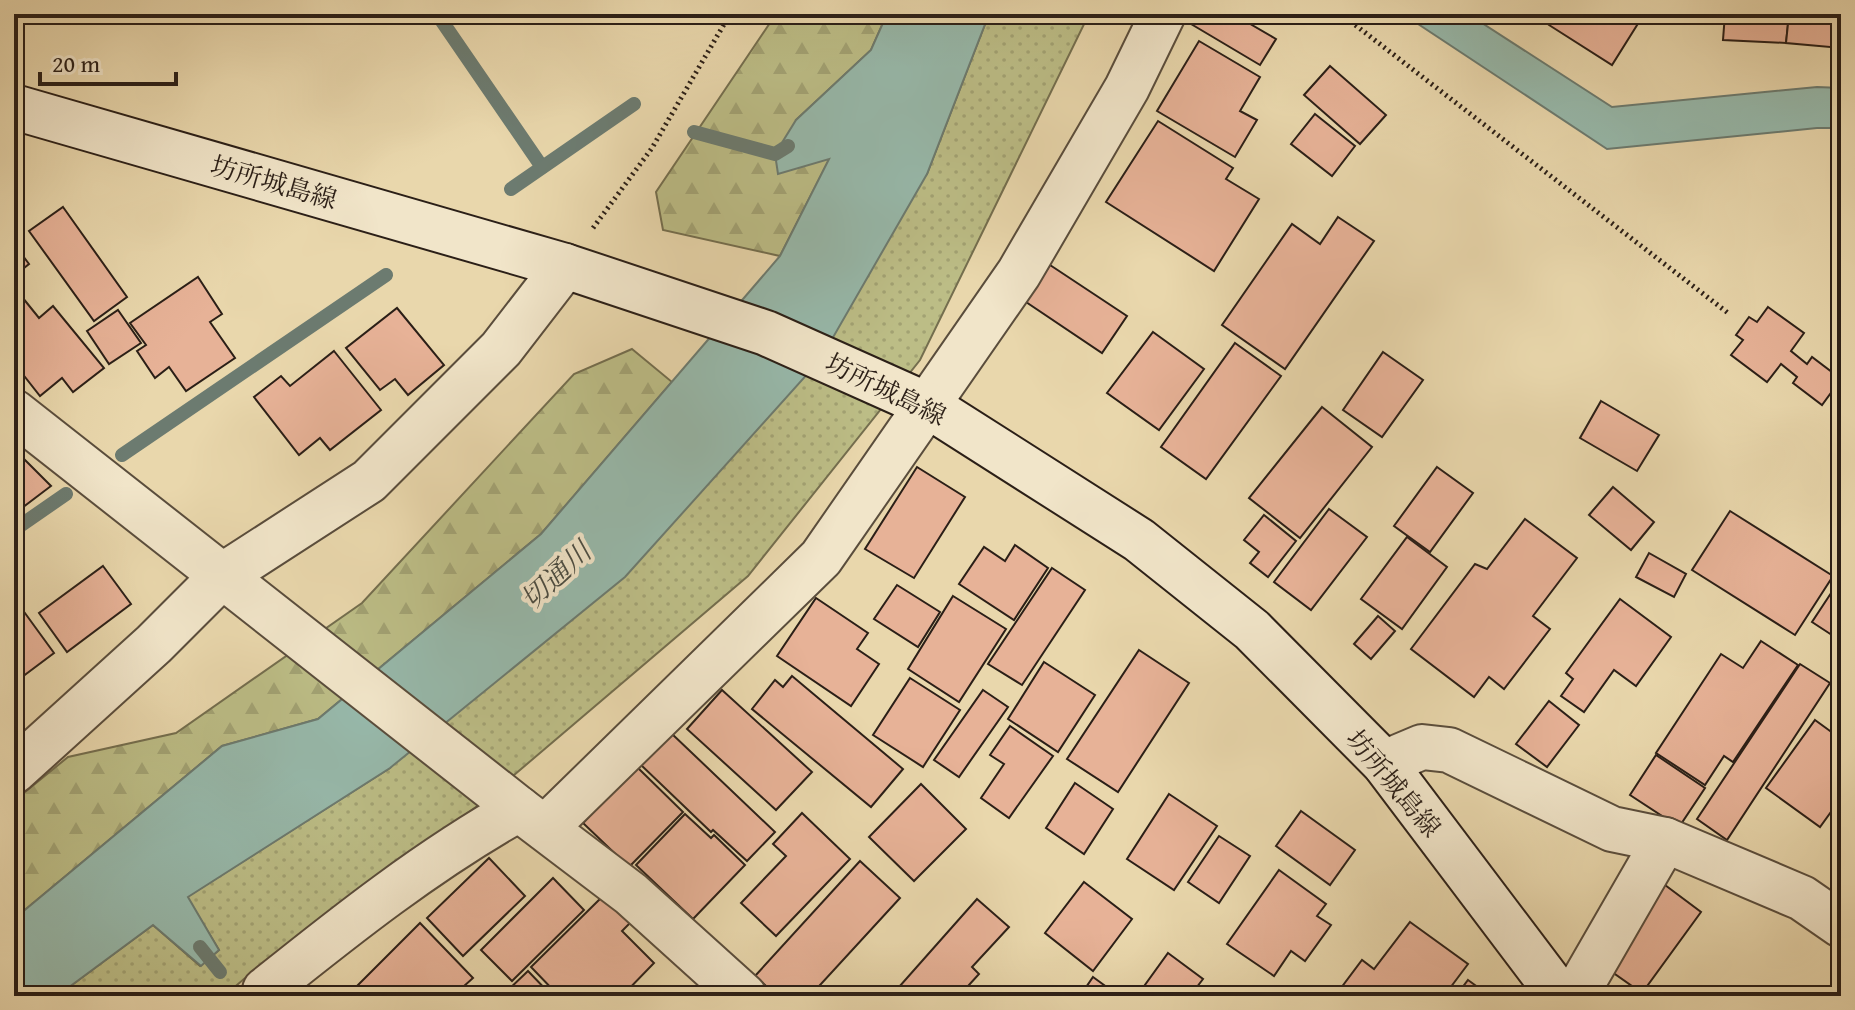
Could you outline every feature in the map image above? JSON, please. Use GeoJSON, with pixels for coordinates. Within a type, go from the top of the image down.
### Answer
{"type":"FeatureCollection","features":[{"type":"Feature","properties":{"kind":"street"},"geometry":{"type":"LineString","coordinates":[[265,990],[347,923],[478,832],[523,812],[821,558],[1019,273],[1127,88],[1163,14]]}},
{"type":"Feature","properties":{"kind":"street","name":"坊所城島線"},"geometry":{"type":"LineString","coordinates":[[14,107],[565,266],[766,333],[927,405],[1139,540],[1252,630],[1384,763],[1560,996]]}},
{"type":"Feature","properties":{"kind":"street"},"geometry":{"type":"LineString","coordinates":[[14,771],[154,644],[230,582],[369,481],[501,349],[565,266]]}},
{"type":"Feature","properties":{"kind":"street"},"geometry":{"type":"LineString","coordinates":[[14,412],[631,894],[744,996]]}},
{"type":"Feature","properties":{"kind":"street"},"geometry":{"type":"LineString","coordinates":[[1384,763],[1422,747],[1449,750],[1612,829],[1665,840],[1802,898],[1841,925]]}},
{"type":"Feature","properties":{"kind":"street"},"geometry":{"type":"LineString","coordinates":[[1575,996],[1665,840]]}},
{"type":"Feature","properties":{"kind":"path"},"geometry":{"type":"LineString","coordinates":[[565,266],[652,148],[730,14]]}},
{"type":"Feature","properties":{"kind":"path"},"geometry":{"type":"LineString","coordinates":[[1341,14],[1728,313]]}},
{"type":"Feature","properties":{"kind":"green space"},"geometry":{"type":"Polygon","coordinates":[[[776,14],[887,14],[871,50],[796,120],[830,158],[780,256],[663,230],[656,192],[776,14]]]}},
{"type":"Feature","properties":{"kind":"green space"},"geometry":{"type":"Polygon","coordinates":[[[989,14],[1089,14],[920,360],[748,576],[480,804],[224,996],[57,996],[153,925],[200,966],[219,950],[187,897],[390,768],[927,174],[989,14]]]}},
{"type":"Feature","properties":{"kind":"green space"},"geometry":{"type":"Polygon","coordinates":[[[632,349],[672,382],[541,534],[318,719],[222,746],[14,919],[14,801],[68,757],[176,733],[362,603],[574,374],[632,349]]]}},
{"type":"Feature","properties":{"kind":"water","name":"切通川"},"geometry":{"type":"Polygon","coordinates":[[[887,14],[989,14],[927,174],[820,360],[625,577],[390,768],[188,897],[219,950],[201,966],[153,925],[57,996],[14,996],[14,919],[222,746],[318,719],[541,534],[780,256],[829,159],[778,174],[775,154],[796,120],[871,50],[887,14]]]}},
{"type":"Feature","properties":{"kind":"water"},"geometry":{"type":"Polygon","coordinates":[[[1403,14],[1468,14],[1612,107],[1817,87],[1841,88],[1841,128],[1607,149],[1403,14]]]}},
{"type":"Feature","properties":{"kind":"building"},"geometry":{"type":"Polygon","coordinates":[[[1191,14],[1233,14],[1276,39],[1260,65],[1186,21],[1191,14]]]}},
{"type":"Feature","properties":{"kind":"building"},"geometry":{"type":"Polygon","coordinates":[[[1555,14],[1644,14],[1612,65],[1549,25],[1555,14]]]}},
{"type":"Feature","properties":{"kind":"building"},"geometry":{"type":"Polygon","coordinates":[[[1725,14],[1789,14],[1786,43],[1723,40],[1725,14]]]}},
{"type":"Feature","properties":{"kind":"building"},"geometry":{"type":"Polygon","coordinates":[[[1789,14],[1841,14],[1841,48],[1786,43],[1789,14]]]}},
{"type":"Feature","properties":{"kind":"building"},"geometry":{"type":"Polygon","coordinates":[[[1199,41],[1260,77],[1240,111],[1257,120],[1235,157],[1157,111],[1199,41]]]}},
{"type":"Feature","properties":{"kind":"building"},"geometry":{"type":"Polygon","coordinates":[[[1330,66],[1386,115],[1360,144],[1304,95],[1330,66]]]}},
{"type":"Feature","properties":{"kind":"building"},"geometry":{"type":"Polygon","coordinates":[[[1315,114],[1355,146],[1332,176],[1291,144],[1315,114]]]}},
{"type":"Feature","properties":{"kind":"building"},"geometry":{"type":"Polygon","coordinates":[[[1158,121],[1233,168],[1226,179],[1259,199],[1214,271],[1106,202],[1158,121]]]}},
{"type":"Feature","properties":{"kind":"building"},"geometry":{"type":"Polygon","coordinates":[[[63,207],[127,297],[94,321],[29,231],[63,207]]]}},
{"type":"Feature","properties":{"kind":"building"},"geometry":{"type":"Polygon","coordinates":[[[1338,217],[1374,241],[1285,369],[1222,325],[1292,224],[1320,244],[1338,217]]]}},
{"type":"Feature","properties":{"kind":"building"},"geometry":{"type":"Polygon","coordinates":[[[14,244],[29,264],[14,276],[14,244]]]}},
{"type":"Feature","properties":{"kind":"building"},"geometry":{"type":"Polygon","coordinates":[[[1050,265],[1127,316],[1102,353],[1026,302],[1050,265]]]}},
{"type":"Feature","properties":{"kind":"building"},"geometry":{"type":"Polygon","coordinates":[[[198,277],[222,314],[210,322],[235,358],[186,391],[169,367],[155,378],[137,351],[146,345],[130,323],[198,277]]]}},
{"type":"Feature","properties":{"kind":"building"},"geometry":{"type":"Polygon","coordinates":[[[14,287],[39,318],[53,306],[104,368],[73,392],[62,378],[40,396],[14,363],[14,287]]]}},
{"type":"Feature","properties":{"kind":"building"},"geometry":{"type":"Polygon","coordinates":[[[1768,307],[1804,333],[1791,351],[1807,364],[1812,357],[1841,379],[1822,405],[1793,383],[1797,377],[1781,364],[1767,382],[1731,355],[1743,340],[1736,335],[1749,317],[1757,322],[1768,307]]]}},
{"type":"Feature","properties":{"kind":"building"},"geometry":{"type":"Polygon","coordinates":[[[397,308],[444,365],[408,395],[395,379],[380,390],[346,348],[397,308]]]}},
{"type":"Feature","properties":{"kind":"building"},"geometry":{"type":"Polygon","coordinates":[[[118,310],[141,343],[109,364],[87,331],[118,310]]]}},
{"type":"Feature","properties":{"kind":"building"},"geometry":{"type":"Polygon","coordinates":[[[1153,332],[1204,369],[1159,430],[1107,393],[1153,332]]]}},
{"type":"Feature","properties":{"kind":"building"},"geometry":{"type":"Polygon","coordinates":[[[1235,343],[1281,376],[1206,479],[1161,447],[1235,343]]]}},
{"type":"Feature","properties":{"kind":"building"},"geometry":{"type":"Polygon","coordinates":[[[334,351],[381,410],[330,450],[320,438],[299,455],[254,397],[281,376],[290,386],[334,351]]]}},
{"type":"Feature","properties":{"kind":"building"},"geometry":{"type":"Polygon","coordinates":[[[1383,352],[1423,380],[1382,437],[1343,410],[1383,352]]]}},
{"type":"Feature","properties":{"kind":"building"},"geometry":{"type":"Polygon","coordinates":[[[1601,401],[1659,435],[1637,471],[1580,438],[1601,401]]]}},
{"type":"Feature","properties":{"kind":"building"},"geometry":{"type":"Polygon","coordinates":[[[1322,407],[1372,447],[1300,538],[1249,498],[1322,407]]]}},
{"type":"Feature","properties":{"kind":"building"},"geometry":{"type":"Polygon","coordinates":[[[19,454],[51,486],[14,514],[14,458],[19,454]]]}},
{"type":"Feature","properties":{"kind":"building"},"geometry":{"type":"Polygon","coordinates":[[[917,467],[965,497],[914,578],[865,549],[917,467]]]}},
{"type":"Feature","properties":{"kind":"building"},"geometry":{"type":"Polygon","coordinates":[[[1437,467],[1473,493],[1430,552],[1394,526],[1437,467]]]}},
{"type":"Feature","properties":{"kind":"building"},"geometry":{"type":"Polygon","coordinates":[[[1613,487],[1654,522],[1631,550],[1589,515],[1613,487]]]}},
{"type":"Feature","properties":{"kind":"building"},"geometry":{"type":"Polygon","coordinates":[[[1329,509],[1367,537],[1311,610],[1274,582],[1329,509]]]}},
{"type":"Feature","properties":{"kind":"building"},"geometry":{"type":"Polygon","coordinates":[[[1730,511],[1833,576],[1795,635],[1692,570],[1730,511]]]}},
{"type":"Feature","properties":{"kind":"building"},"geometry":{"type":"Polygon","coordinates":[[[1264,515],[1296,541],[1268,577],[1250,563],[1259,552],[1244,540],[1264,515]]]}},
{"type":"Feature","properties":{"kind":"building"},"geometry":{"type":"Polygon","coordinates":[[[1525,519],[1577,558],[1533,616],[1550,629],[1504,689],[1489,677],[1474,697],[1411,649],[1475,564],[1487,569],[1525,519]]]}},
{"type":"Feature","properties":{"kind":"building"},"geometry":{"type":"Polygon","coordinates":[[[1407,537],[1447,567],[1402,629],[1361,599],[1407,537]]]}},
{"type":"Feature","properties":{"kind":"building"},"geometry":{"type":"Polygon","coordinates":[[[1015,545],[1048,568],[1014,620],[959,584],[984,547],[1005,561],[1015,545]]]}},
{"type":"Feature","properties":{"kind":"building"},"geometry":{"type":"Polygon","coordinates":[[[1649,553],[1686,574],[1674,597],[1636,577],[1649,553]]]}},
{"type":"Feature","properties":{"kind":"building"},"geometry":{"type":"Polygon","coordinates":[[[103,566],[131,604],[67,652],[39,613],[103,566]]]}},
{"type":"Feature","properties":{"kind":"building"},"geometry":{"type":"Polygon","coordinates":[[[1052,568],[1085,590],[1022,685],[988,664],[1052,568]]]}},
{"type":"Feature","properties":{"kind":"building"},"geometry":{"type":"Polygon","coordinates":[[[1841,578],[1841,641],[1812,622],[1841,578]]]}},
{"type":"Feature","properties":{"kind":"building"},"geometry":{"type":"Polygon","coordinates":[[[897,585],[940,612],[918,647],[874,619],[897,585]]]}},
{"type":"Feature","properties":{"kind":"building"},"geometry":{"type":"Polygon","coordinates":[[[953,596],[1006,629],[959,702],[908,669],[953,596]]]}},
{"type":"Feature","properties":{"kind":"building"},"geometry":{"type":"Polygon","coordinates":[[[14,598],[54,653],[14,683],[14,598]]]}},
{"type":"Feature","properties":{"kind":"building"},"geometry":{"type":"Polygon","coordinates":[[[816,598],[868,633],[857,649],[879,664],[851,706],[777,656],[816,598]]]}},
{"type":"Feature","properties":{"kind":"building"},"geometry":{"type":"Polygon","coordinates":[[[1620,599],[1671,637],[1636,686],[1614,670],[1584,712],[1561,696],[1573,679],[1566,673],[1620,599]]]}},
{"type":"Feature","properties":{"kind":"building"},"geometry":{"type":"Polygon","coordinates":[[[1378,616],[1395,631],[1371,659],[1354,644],[1378,616]]]}},
{"type":"Feature","properties":{"kind":"building"},"geometry":{"type":"Polygon","coordinates":[[[1761,641],[1798,665],[1733,762],[1724,756],[1705,785],[1656,753],[1721,654],[1743,668],[1761,641]]]}},
{"type":"Feature","properties":{"kind":"building"},"geometry":{"type":"Polygon","coordinates":[[[1139,650],[1189,683],[1118,792],[1067,759],[1139,650]]]}},
{"type":"Feature","properties":{"kind":"building"},"geometry":{"type":"Polygon","coordinates":[[[1044,662],[1095,695],[1058,752],[1008,719],[1044,662]]]}},
{"type":"Feature","properties":{"kind":"building"},"geometry":{"type":"Polygon","coordinates":[[[1800,664],[1830,683],[1727,840],[1697,819],[1800,664]]]}},
{"type":"Feature","properties":{"kind":"building"},"geometry":{"type":"Polygon","coordinates":[[[792,676],[903,769],[871,807],[752,709],[775,680],[783,687],[792,676]]]}},
{"type":"Feature","properties":{"kind":"building"},"geometry":{"type":"Polygon","coordinates":[[[910,678],[960,710],[923,767],[873,735],[910,678]]]}},
{"type":"Feature","properties":{"kind":"building"},"geometry":{"type":"Polygon","coordinates":[[[722,690],[812,772],[776,810],[687,729],[722,690]]]}},
{"type":"Feature","properties":{"kind":"building"},"geometry":{"type":"Polygon","coordinates":[[[983,690],[1008,707],[959,777],[934,760],[983,690]]]}},
{"type":"Feature","properties":{"kind":"building"},"geometry":{"type":"Polygon","coordinates":[[[1549,701],[1579,725],[1547,767],[1516,744],[1549,701]]]}},
{"type":"Feature","properties":{"kind":"building"},"geometry":{"type":"Polygon","coordinates":[[[1815,720],[1841,739],[1841,798],[1820,827],[1766,788],[1815,720]]]}},
{"type":"Feature","properties":{"kind":"building"},"geometry":{"type":"Polygon","coordinates":[[[1010,726],[1053,756],[1009,818],[981,798],[1004,764],[990,755],[1010,726]]]}},
{"type":"Feature","properties":{"kind":"building"},"geometry":{"type":"Polygon","coordinates":[[[671,733],[775,832],[747,861],[713,830],[711,832],[641,765],[671,733]]]}},
{"type":"Feature","properties":{"kind":"building"},"geometry":{"type":"Polygon","coordinates":[[[1656,755],[1705,788],[1679,827],[1630,795],[1656,755]]]}},
{"type":"Feature","properties":{"kind":"building"},"geometry":{"type":"Polygon","coordinates":[[[637,767],[683,812],[629,867],[583,823],[637,767]]]}},
{"type":"Feature","properties":{"kind":"building"},"geometry":{"type":"Polygon","coordinates":[[[1075,783],[1113,809],[1084,854],[1046,828],[1075,783]]]}},
{"type":"Feature","properties":{"kind":"building"},"geometry":{"type":"Polygon","coordinates":[[[921,784],[966,829],[914,881],[869,837],[921,784]]]}},
{"type":"Feature","properties":{"kind":"building"},"geometry":{"type":"Polygon","coordinates":[[[1169,794],[1217,826],[1174,890],[1127,859],[1169,794]]]}},
{"type":"Feature","properties":{"kind":"building"},"geometry":{"type":"Polygon","coordinates":[[[1301,811],[1355,850],[1330,885],[1276,846],[1301,811]]]}},
{"type":"Feature","properties":{"kind":"building"},"geometry":{"type":"Polygon","coordinates":[[[802,813],[850,859],[776,936],[741,903],[786,856],[773,844],[802,813]]]}},
{"type":"Feature","properties":{"kind":"building"},"geometry":{"type":"Polygon","coordinates":[[[685,814],[711,838],[714,835],[745,865],[693,919],[636,865],[685,814]]]}},
{"type":"Feature","properties":{"kind":"building"},"geometry":{"type":"Polygon","coordinates":[[[1219,836],[1250,856],[1219,903],[1188,882],[1219,836]]]}},
{"type":"Feature","properties":{"kind":"building"},"geometry":{"type":"Polygon","coordinates":[[[489,858],[525,896],[463,956],[427,918],[489,858]]]}},
{"type":"Feature","properties":{"kind":"building"},"geometry":{"type":"Polygon","coordinates":[[[860,861],[900,898],[810,996],[777,996],[755,976],[860,861]]]}},
{"type":"Feature","properties":{"kind":"building"},"geometry":{"type":"Polygon","coordinates":[[[1279,870],[1326,904],[1317,916],[1331,925],[1305,961],[1291,951],[1274,976],[1227,944],[1279,870]]]}},
{"type":"Feature","properties":{"kind":"building"},"geometry":{"type":"Polygon","coordinates":[[[553,878],[584,910],[512,981],[481,950],[553,878]]]}},
{"type":"Feature","properties":{"kind":"building"},"geometry":{"type":"Polygon","coordinates":[[[1084,882],[1132,919],[1093,971],[1045,933],[1084,882]]]}},
{"type":"Feature","properties":{"kind":"building"},"geometry":{"type":"Polygon","coordinates":[[[1665,885],[1701,912],[1642,993],[1605,967],[1665,885]]]}},
{"type":"Feature","properties":{"kind":"building"},"geometry":{"type":"Polygon","coordinates":[[[604,895],[631,922],[622,931],[654,963],[622,996],[557,996],[531,967],[604,895]]]}},
{"type":"Feature","properties":{"kind":"building"},"geometry":{"type":"Polygon","coordinates":[[[977,899],[1009,927],[972,967],[979,974],[959,996],[891,996],[977,899]]]}},
{"type":"Feature","properties":{"kind":"building"},"geometry":{"type":"Polygon","coordinates":[[[1410,922],[1468,964],[1444,996],[1335,996],[1362,960],[1374,969],[1410,922]]]}},
{"type":"Feature","properties":{"kind":"building"},"geometry":{"type":"Polygon","coordinates":[[[420,923],[473,978],[453,996],[347,996],[420,923]]]}},
{"type":"Feature","properties":{"kind":"building"},"geometry":{"type":"Polygon","coordinates":[[[1168,953],[1203,979],[1190,996],[1137,996],[1168,953]]]}},
{"type":"Feature","properties":{"kind":"building"},"geometry":{"type":"Polygon","coordinates":[[[528,971],[552,996],[502,996],[528,971]]]}},
{"type":"Feature","properties":{"kind":"building"},"geometry":{"type":"Polygon","coordinates":[[[1093,977],[1119,996],[1080,996],[1093,977]]]}},
{"type":"Feature","properties":{"kind":"building"},"geometry":{"type":"Polygon","coordinates":[[[1468,980],[1490,996],[1456,996],[1468,980]]]}},
{"type":"Feature","properties":{"kind":"waterway"},"geometry":{"type":"LineString","coordinates":[[437,14],[542,167]]}},
{"type":"Feature","properties":{"kind":"waterway"},"geometry":{"type":"LineString","coordinates":[[511,189],[634,104]]}},
{"type":"Feature","properties":{"kind":"waterway"},"geometry":{"type":"LineString","coordinates":[[694,132],[775,154],[788,146]]}},
{"type":"Feature","properties":{"kind":"waterway"},"geometry":{"type":"LineString","coordinates":[[122,455],[386,275]]}},
{"type":"Feature","properties":{"kind":"waterway"},"geometry":{"type":"LineString","coordinates":[[14,530],[66,494]]}},
{"type":"Feature","properties":{"kind":"waterway"},"geometry":{"type":"LineString","coordinates":[[200,947],[220,972]]}}]}
